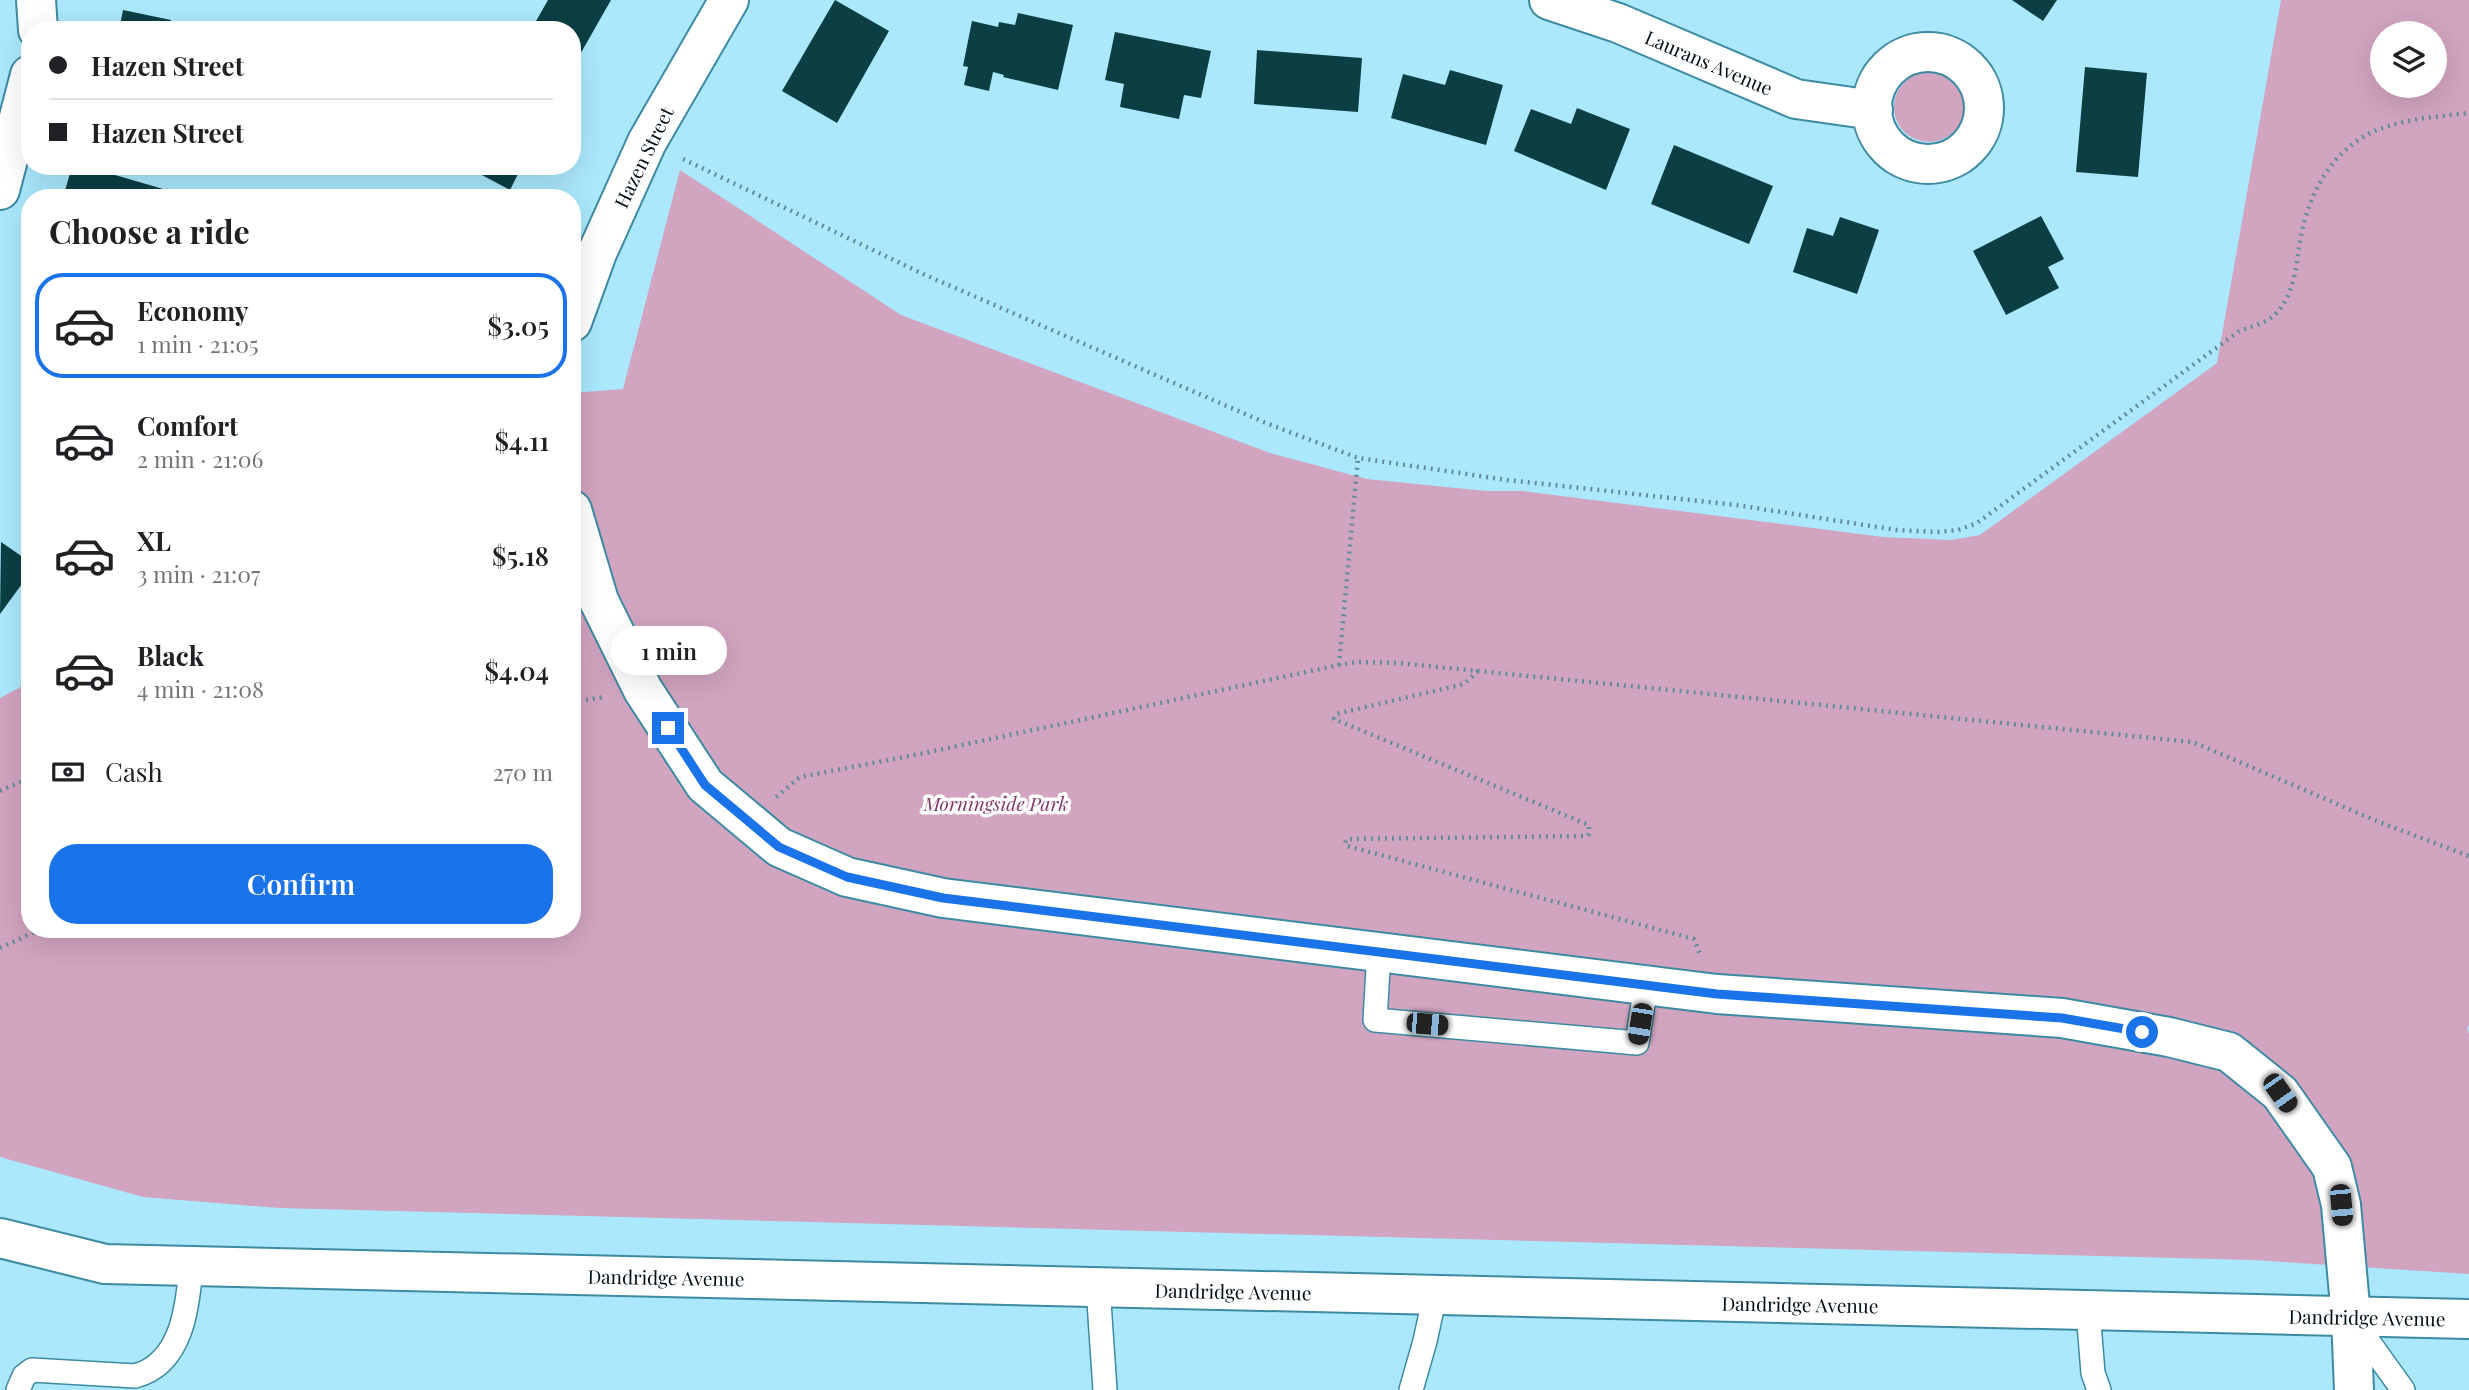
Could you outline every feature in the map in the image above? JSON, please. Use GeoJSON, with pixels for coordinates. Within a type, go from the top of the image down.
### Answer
{"type":"FeatureCollection","features":[{"type":"Feature","properties":{"kind":"street"},"geometry":{"type":"LineString","coordinates":[[36,0],[37,21]]}},
{"type":"Feature","properties":{"kind":"street","name":"Hazen Street"},"geometry":{"type":"LineString","coordinates":[[581,297],[597,253],[647,142],[729,0]]}},
{"type":"Feature","properties":{"kind":"street","name":"Laurans Avenue"},"geometry":{"type":"LineString","coordinates":[[1549,0],[1618,23],[1796,99],[1873,110]]}},
{"type":"Feature","properties":{"kind":"street"},"geometry":{"type":"LineString","coordinates":[[0,190],[21,110]]}},
{"type":"Feature","properties":{"kind":"street"},"geometry":{"type":"LineString","coordinates":[[581,540],[599,601],[643,690],[705,785],[779,847],[847,877],[943,898],[1717,994],[2062,1018],[2169,1037],[2229,1052],[2280,1093],[2332,1167],[2341,1205],[2351,1317],[2354,1390]]}},
{"type":"Feature","properties":{"kind":"street","name":"Dandridge Avenue"},"geometry":{"type":"LineString","coordinates":[[0,1238],[105,1264],[2469,1319]]}},
{"type":"Feature","properties":{"kind":"lane"},"geometry":{"type":"LineString","coordinates":[[1380,952],[1375,1020],[1637,1044],[1646,985]]}},
{"type":"Feature","properties":{"kind":"lane"},"geometry":{"type":"LineString","coordinates":[[18,1390],[24,1376],[33,1370],[127,1383],[147,1373],[156,1366],[181,1330],[188,1304],[191,1266]]}},
{"type":"Feature","properties":{"kind":"lane"},"geometry":{"type":"LineString","coordinates":[[1098,1287],[1105,1390]]}},
{"type":"Feature","properties":{"kind":"lane"},"geometry":{"type":"LineString","coordinates":[[1411,1390],[1435,1296]]}},
{"type":"Feature","properties":{"kind":"lane"},"geometry":{"type":"LineString","coordinates":[[2088,1311],[2092,1373],[2099,1390]]}},
{"type":"Feature","properties":{"kind":"lane"},"geometry":{"type":"LineString","coordinates":[[2351,1317],[2403,1390]]}},
{"type":"Feature","properties":{"kind":"path"},"geometry":{"type":"LineString","coordinates":[[647,142],[923,274],[1266,423],[1358,458],[1507,480],[1736,505],[1897,530],[1937,532],[1958,530],[1977,523],[2238,332],[2272,317],[2286,300],[2295,276],[2301,236],[2313,197],[2324,173],[2340,154],[2361,139],[2387,126],[2469,113]]}},
{"type":"Feature","properties":{"kind":"path"},"geometry":{"type":"LineString","coordinates":[[1339,665],[1358,458]]}},
{"type":"Feature","properties":{"kind":"path"},"geometry":{"type":"LineString","coordinates":[[748,821],[800,777],[1357,662],[1478,670],[2193,742],[2379,822],[2469,856]]}},
{"type":"Feature","properties":{"kind":"path"},"geometry":{"type":"LineString","coordinates":[[1478,670],[1464,684],[1336,713],[1334,719],[1590,825],[1589,834],[1347,839],[1347,846],[1694,939],[1717,994]]}},
{"type":"Feature","properties":{"kind":"path"},"geometry":{"type":"LineString","coordinates":[[0,791],[21,782]]}},
{"type":"Feature","properties":{"kind":"path"},"geometry":{"type":"LineString","coordinates":[[0,948],[25,938]]}},
{"type":"Feature","properties":{"kind":"green space","name":"Morningside Park"},"geometry":{"type":"Polygon","coordinates":[[[2281,0],[2469,0],[2469,1274],[2252,1260],[279,1208],[143,1197],[0,1157],[0,698],[21,687],[21,938],[581,938],[581,392],[623,389],[680,170],[901,315],[1270,453],[1367,479],[1486,491],[1523,491],[1883,537],[1951,540],[1980,535],[2217,363],[2281,0]]]}},
{"type":"Feature","properties":{"kind":"green space"},"geometry":{"type":"Polygon","coordinates":[[[1929,72],[1948,78],[1958,88],[1964,107],[1958,126],[1948,136],[1929,142],[1910,136],[1900,126],[1894,107],[1900,88],[1910,78],[1929,72]]]}},
{"type":"Feature","properties":{"kind":"building"},"geometry":{"type":"Polygon","coordinates":[[[548,0],[611,0],[581,53],[581,21],[536,21],[548,0]]]}},
{"type":"Feature","properties":{"kind":"building"},"geometry":{"type":"Polygon","coordinates":[[[835,0],[889,31],[837,123],[782,91],[835,0]]]}},
{"type":"Feature","properties":{"kind":"building"},"geometry":{"type":"Polygon","coordinates":[[[2012,0],[2057,0],[2043,21],[2012,0]]]}},
{"type":"Feature","properties":{"kind":"building"},"geometry":{"type":"Polygon","coordinates":[[[123,10],[171,20],[171,21],[121,21],[123,10]]]}},
{"type":"Feature","properties":{"kind":"building"},"geometry":{"type":"Polygon","coordinates":[[[1018,13],[1073,25],[1058,90],[1003,77],[1004,75],[993,72],[989,91],[964,85],[968,67],[963,66],[972,21],[998,27],[999,22],[1015,25],[1018,13]]]}},
{"type":"Feature","properties":{"kind":"building"},"geometry":{"type":"Polygon","coordinates":[[[1115,32],[1211,51],[1201,98],[1184,95],[1179,119],[1120,107],[1124,84],[1105,80],[1115,32]]]}},
{"type":"Feature","properties":{"kind":"building"},"geometry":{"type":"Polygon","coordinates":[[[1257,50],[1362,58],[1358,112],[1254,104],[1257,50]]]}},
{"type":"Feature","properties":{"kind":"building"},"geometry":{"type":"Polygon","coordinates":[[[2085,67],[2147,73],[2138,177],[2076,172],[2085,67]]]}},
{"type":"Feature","properties":{"kind":"building"},"geometry":{"type":"Polygon","coordinates":[[[1450,70],[1503,85],[1486,145],[1391,118],[1403,74],[1445,85],[1450,70]]]}},
{"type":"Feature","properties":{"kind":"building"},"geometry":{"type":"Polygon","coordinates":[[[1577,108],[1630,129],[1606,190],[1514,151],[1531,109],[1571,124],[1577,108]]]}},
{"type":"Feature","properties":{"kind":"building"},"geometry":{"type":"Polygon","coordinates":[[[1674,145],[1773,186],[1749,244],[1651,204],[1674,145]]]}},
{"type":"Feature","properties":{"kind":"building"},"geometry":{"type":"Polygon","coordinates":[[[69,175],[115,175],[163,189],[66,189],[69,175]]]}},
{"type":"Feature","properties":{"kind":"building"},"geometry":{"type":"Polygon","coordinates":[[[482,175],[518,175],[508,189],[482,175]]]}},
{"type":"Feature","properties":{"kind":"building"},"geometry":{"type":"Polygon","coordinates":[[[2041,216],[2064,259],[2048,267],[2059,288],[2006,315],[1973,251],[2041,216]]]}},
{"type":"Feature","properties":{"kind":"building"},"geometry":{"type":"Polygon","coordinates":[[[1840,217],[1879,230],[1857,294],[1793,272],[1807,228],[1833,236],[1840,217]]]}},
{"type":"Feature","properties":{"kind":"building"},"geometry":{"type":"Polygon","coordinates":[[[1,542],[21,556],[21,585],[0,614],[1,542]]]}},
{"type":"Feature","properties":{"kind":"route"},"geometry":{"type":"LineString","coordinates":[[668,728],[705,785],[779,847],[847,877],[943,898],[1717,994],[2062,1018],[2142,1032]]}}]}
